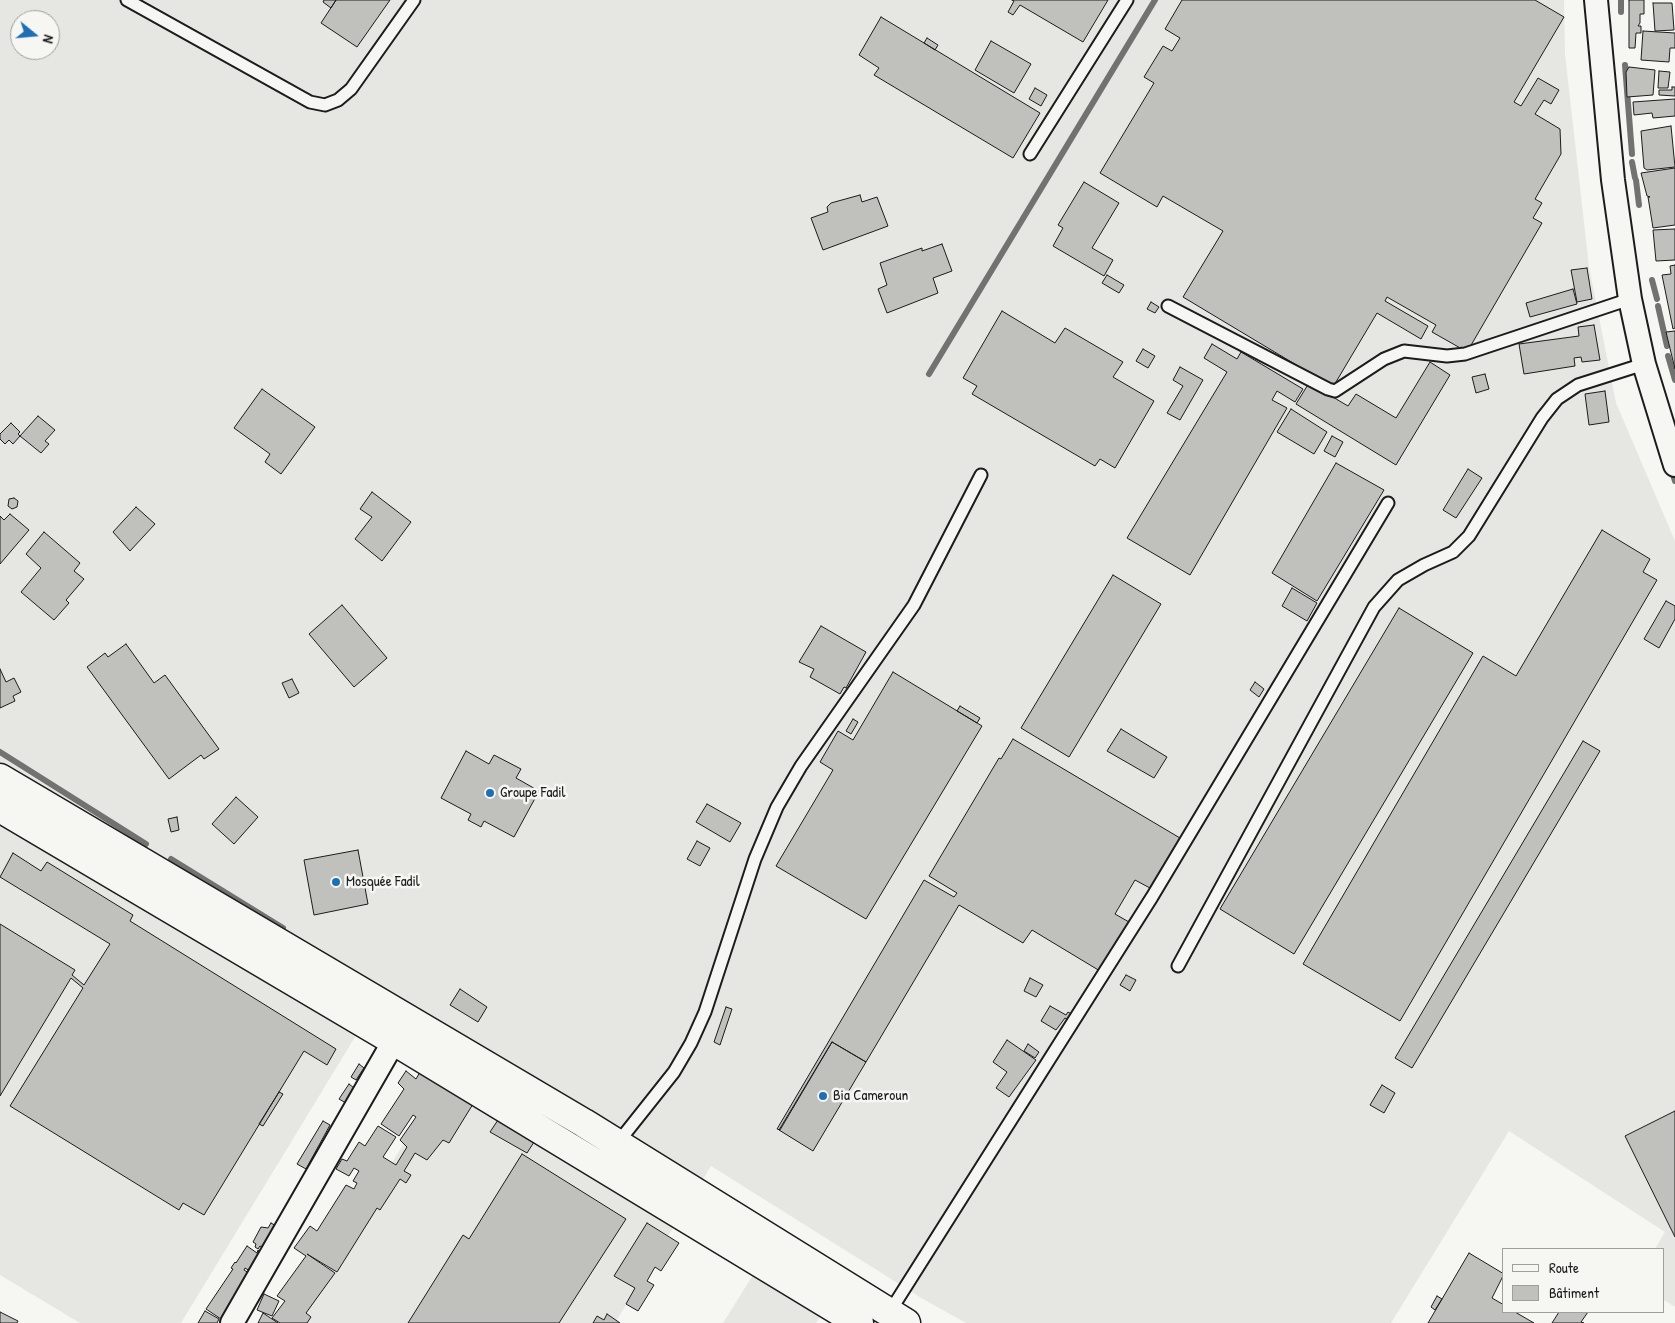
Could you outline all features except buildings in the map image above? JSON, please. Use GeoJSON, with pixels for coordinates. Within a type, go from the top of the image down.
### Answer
{"type":"FeatureCollection","features":[{"type":"Feature","properties":{"kind":"main road"},"geometry":{"type":"LineString","coordinates":[[0,778],[32,812],[132,887],[394,1040],[859,1323]]}},
{"type":"Feature","properties":{"kind":"main road"},"geometry":{"type":"LineString","coordinates":[[0,808],[32,812],[146,864],[617,1144],[892,1320]]}},
{"type":"Feature","properties":{"kind":"main road"},"geometry":{"type":"LineString","coordinates":[[132,887],[146,864]]}},
{"type":"Feature","properties":{"kind":"street"},"geometry":{"type":"LineString","coordinates":[[1596,0],[1613,180],[1630,299],[1644,364],[1675,464]]}},
{"type":"Feature","properties":{"kind":"street"},"geometry":{"type":"LineString","coordinates":[[232,1323],[394,1040]]}},
{"type":"Feature","properties":{"kind":"lane"},"geometry":{"type":"LineString","coordinates":[[127,0],[310,102],[325,105],[338,100],[351,89],[414,0]]}},
{"type":"Feature","properties":{"kind":"lane"},"geometry":{"type":"LineString","coordinates":[[1030,154],[1127,0]]}},
{"type":"Feature","properties":{"kind":"lane"},"geometry":{"type":"LineString","coordinates":[[1168,306],[1335,391],[1384,359],[1404,351],[1447,356],[1465,354],[1630,299]]}},
{"type":"Feature","properties":{"kind":"lane"},"geometry":{"type":"LineString","coordinates":[[1178,966],[1374,607],[1398,580],[1424,565],[1453,552],[1469,536],[1542,418],[1557,399],[1578,385],[1644,364]]}},
{"type":"Feature","properties":{"kind":"lane"},"geometry":{"type":"LineString","coordinates":[[600,1165],[674,1072],[692,1043],[705,1012],[755,859],[777,807],[801,766],[914,605],[981,475]]}},
{"type":"Feature","properties":{"kind":"lane"},"geometry":{"type":"LineString","coordinates":[[892,1320],[1152,897],[1388,503]]}},
{"type":"Feature","properties":{"kind":"shaded area"},"geometry":{"type":"Polygon","coordinates":[[[0,0],[1564,0],[1565,54],[1589,267],[1616,403],[1675,541],[1675,1307],[1665,1301],[1665,1248],[1656,1248],[1665,1232],[1509,1131],[1391,1323],[966,1323],[923,1299],[711,1166],[615,1323],[294,1323],[442,1081],[358,1032],[181,1323],[80,1323],[0,1275],[0,0]]]}},
{"type":"Feature","properties":{"kind":"shaded area"},"geometry":{"type":"Polygon","coordinates":[[[753,1275],[822,1314],[816,1323],[723,1323],[753,1275]]]}},
{"type":"Feature","properties":{"kind":"waterway"},"geometry":{"type":"LineString","coordinates":[[929,374],[1155,0]]}},
{"type":"Feature","properties":{"kind":"waterway"},"geometry":{"type":"LineString","coordinates":[[1621,0],[1621,12]]}},
{"type":"Feature","properties":{"kind":"waterway"},"geometry":{"type":"LineString","coordinates":[[1625,65],[1632,154]]}},
{"type":"Feature","properties":{"kind":"waterway"},"geometry":{"type":"LineString","coordinates":[[1632,162],[1635,178]]}},
{"type":"Feature","properties":{"kind":"waterway"},"geometry":{"type":"LineString","coordinates":[[1636,180],[1639,205]]}},
{"type":"Feature","properties":{"kind":"waterway"},"geometry":{"type":"LineString","coordinates":[[1652,280],[1657,299]]}},
{"type":"Feature","properties":{"kind":"waterway"},"geometry":{"type":"LineString","coordinates":[[1658,306],[1667,346]]}},
{"type":"Feature","properties":{"kind":"waterway"},"geometry":{"type":"LineString","coordinates":[[1668,356],[1675,380]]}},
{"type":"Feature","properties":{"kind":"waterway"},"geometry":{"type":"LineString","coordinates":[[1671,468],[1675,481]]}},
{"type":"Feature","properties":{"kind":"waterway"},"geometry":{"type":"LineString","coordinates":[[0,752],[146,844]]}},
{"type":"Feature","properties":{"kind":"waterway"},"geometry":{"type":"LineString","coordinates":[[171,859],[283,928]]}},
{"type":"Feature","properties":{"kind":"place","name":"Groupe Fadil"},"geometry":{"type":"Point","coordinates":[490,793]}},
{"type":"Feature","properties":{"kind":"place","name":"Mosquée Fadil"},"geometry":{"type":"Point","coordinates":[336,882]}},
{"type":"Feature","properties":{"kind":"place","name":"Bia Cameroun"},"geometry":{"type":"Point","coordinates":[823,1096]}}]}
